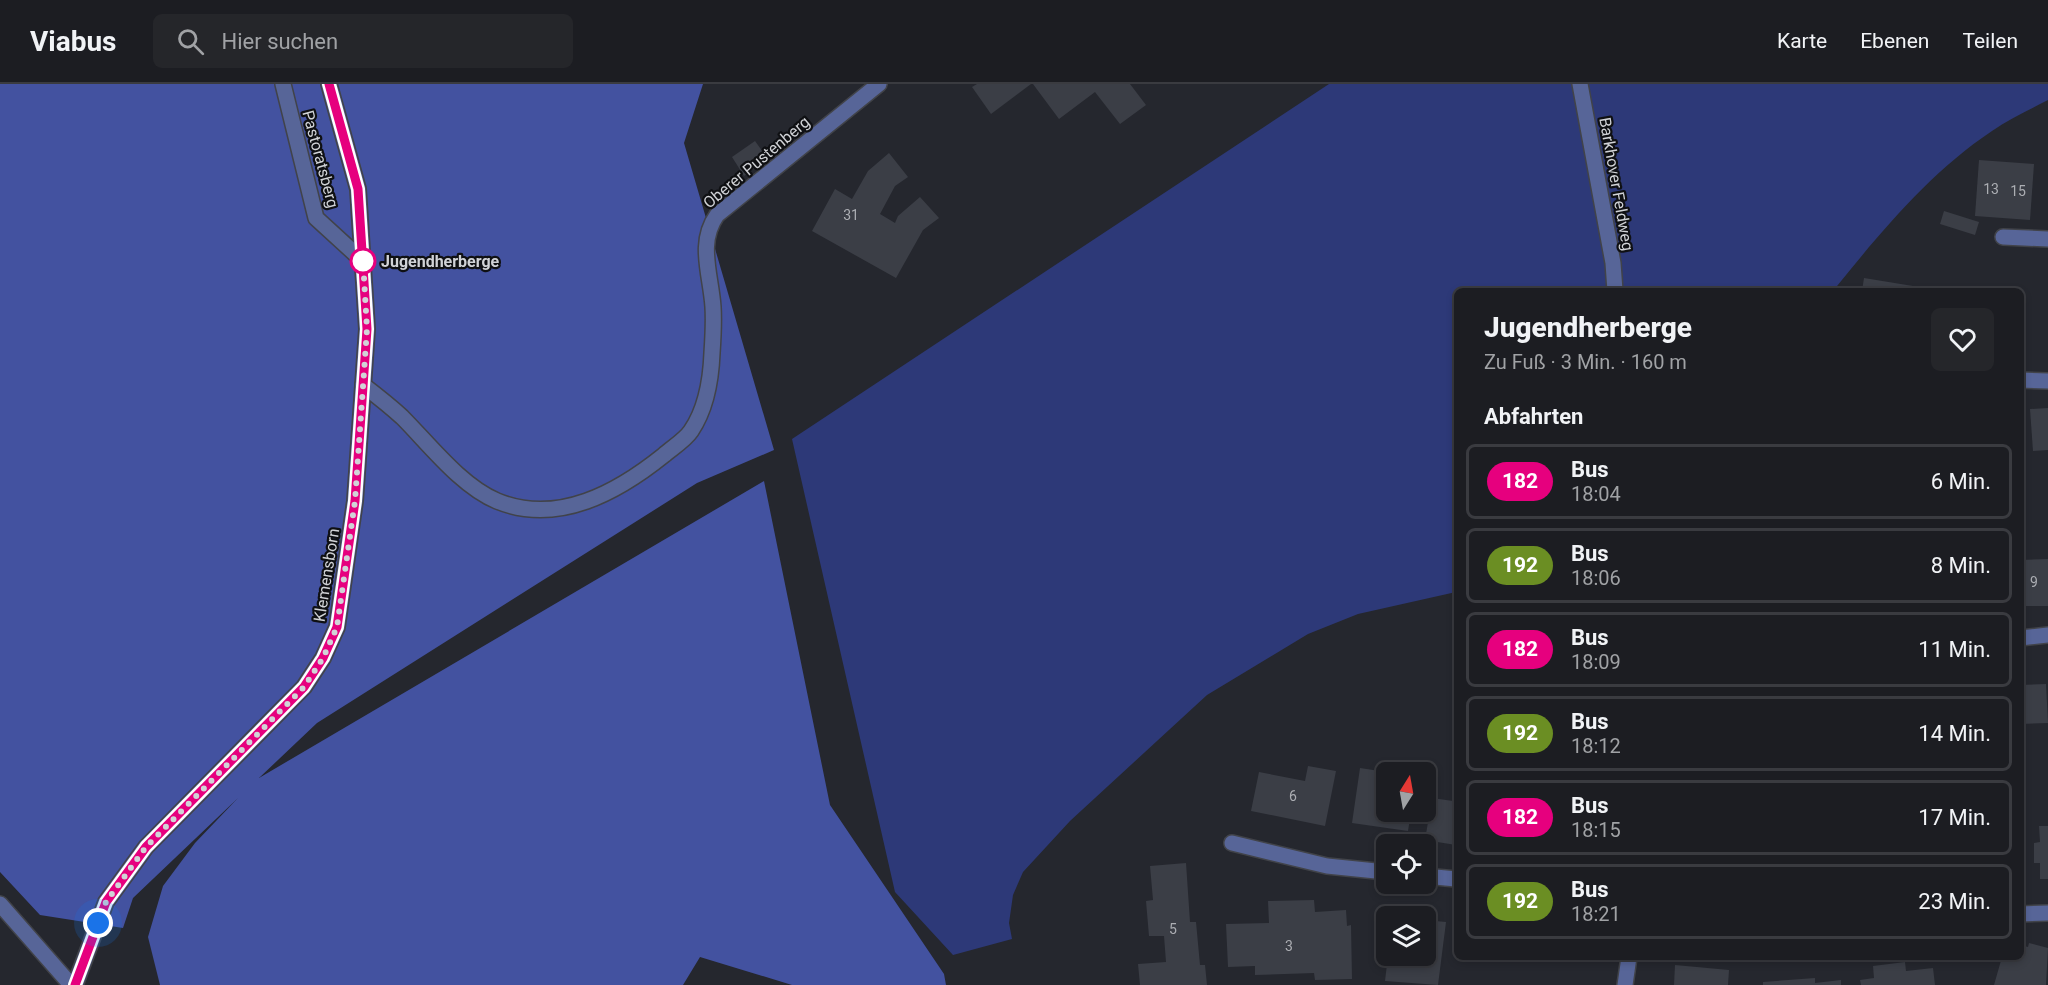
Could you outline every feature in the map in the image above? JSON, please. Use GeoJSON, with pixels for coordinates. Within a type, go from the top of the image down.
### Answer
{"type":"FeatureCollection","features":[{"type":"Feature","properties":{"kind":"street","name":"Pastoratsberg"},"geometry":{"type":"LineString","coordinates":[[283,84],[316,218],[363,261]]}},
{"type":"Feature","properties":{"kind":"street","name":"Klemensborn"},"geometry":{"type":"LineString","coordinates":[[73,985],[106,902],[146,847],[304,687],[323,658],[337,627],[355,501],[367,329],[358,189],[329,84]]}},
{"type":"Feature","properties":{"kind":"street","name":"Oberer Pustenberg"},"geometry":{"type":"LineString","coordinates":[[363,385],[402,418],[431,450],[464,480],[497,501],[531,509],[571,508],[609,492],[653,463],[691,432],[706,399],[712,353],[713,307],[707,266],[708,228],[717,215],[879,84]]}},
{"type":"Feature","properties":{"kind":"street","name":"Barkhover Feldweg"},"geometry":{"type":"LineString","coordinates":[[1580,84],[1613,263],[1615,288]]}},
{"type":"Feature","properties":{"kind":"street"},"geometry":{"type":"LineString","coordinates":[[2003,237],[2048,239]]}},
{"type":"Feature","properties":{"kind":"street"},"geometry":{"type":"LineString","coordinates":[[2024,380],[2048,381]]}},
{"type":"Feature","properties":{"kind":"street"},"geometry":{"type":"LineString","coordinates":[[2024,638],[2048,635]]}},
{"type":"Feature","properties":{"kind":"street"},"geometry":{"type":"LineString","coordinates":[[1232,843],[1327,866],[1376,871]]}},
{"type":"Feature","properties":{"kind":"street"},"geometry":{"type":"LineString","coordinates":[[1436,877],[1454,879]]}},
{"type":"Feature","properties":{"kind":"street"},"geometry":{"type":"LineString","coordinates":[[0,904],[73,985]]}},
{"type":"Feature","properties":{"kind":"street"},"geometry":{"type":"LineString","coordinates":[[2024,914],[2048,913]]}},
{"type":"Feature","properties":{"kind":"street"},"geometry":{"type":"LineString","coordinates":[[1625,985],[1629,960]]}},
{"type":"Feature","properties":{"kind":"shaded area"},"geometry":{"type":"Polygon","coordinates":[[[0,84],[703,84],[684,143],[774,450],[697,483],[317,723],[259,778],[764,481],[830,805],[944,974],[946,985],[792,985],[700,957],[683,985],[160,985],[148,937],[163,886],[195,843],[238,798],[133,898],[123,928],[40,915],[0,872],[0,84]]]}},
{"type":"Feature","properties":{"kind":"shaded area"},"geometry":{"type":"Polygon","coordinates":[[[1329,84],[2048,84],[2048,100],[1999,127],[1969,148],[1926,185],[1887,226],[1835,288],[1454,288],[1454,592],[1358,614],[1308,634],[1207,695],[1070,821],[1023,872],[1013,895],[1009,923],[1012,939],[953,955],[895,892],[792,439],[1329,84]]]}},
{"type":"Feature","properties":{"kind":"building"},"geometry":{"type":"Polygon","coordinates":[[[977,84],[1031,84],[991,114],[972,87],[977,84]]]}},
{"type":"Feature","properties":{"kind":"building"},"geometry":{"type":"Polygon","coordinates":[[[1033,84],[1130,84],[1146,105],[1120,124],[1095,92],[1059,119],[1033,84]]]}},
{"type":"Feature","properties":{"kind":"building"},"geometry":{"type":"Polygon","coordinates":[[[755,141],[768,159],[744,176],[732,157],[755,141]]]}},
{"type":"Feature","properties":{"kind":"building"},"geometry":{"type":"Polygon","coordinates":[[[889,153],[908,177],[895,186],[880,214],[895,223],[898,216],[920,197],[939,218],[923,230],[896,278],[812,231],[835,189],[852,199],[868,171],[889,153]]]}},
{"type":"Feature","properties":{"kind":"building"},"geometry":{"type":"Polygon","coordinates":[[[1979,160],[2034,164],[2030,220],[1975,216],[1979,160]]]}},
{"type":"Feature","properties":{"kind":"building"},"geometry":{"type":"Polygon","coordinates":[[[1944,211],[1979,222],[1975,235],[1940,224],[1944,211]]]}},
{"type":"Feature","properties":{"kind":"building"},"geometry":{"type":"Polygon","coordinates":[[[1864,278],[1919,287],[1919,288],[1862,288],[1864,278]]]}},
{"type":"Feature","properties":{"kind":"building"},"geometry":{"type":"Polygon","coordinates":[[[2048,408],[2048,450],[2033,451],[2030,409],[2048,408]]]}},
{"type":"Feature","properties":{"kind":"building"},"geometry":{"type":"Polygon","coordinates":[[[2048,559],[2048,606],[2024,606],[2024,560],[2048,559]]]}},
{"type":"Feature","properties":{"kind":"building"},"geometry":{"type":"Polygon","coordinates":[[[2046,684],[2048,723],[2024,724],[2024,685],[2046,684]]]}},
{"type":"Feature","properties":{"kind":"building"},"geometry":{"type":"Polygon","coordinates":[[[1308,766],[1336,771],[1325,826],[1251,811],[1259,772],[1305,781],[1308,766]]]}},
{"type":"Feature","properties":{"kind":"building"},"geometry":{"type":"Polygon","coordinates":[[[1360,768],[1376,770],[1376,822],[1409,822],[1408,831],[1352,823],[1360,768]]]}},
{"type":"Feature","properties":{"kind":"building"},"geometry":{"type":"Polygon","coordinates":[[[1454,793],[1454,845],[1436,842],[1436,834],[1426,834],[1428,822],[1436,822],[1436,799],[1453,801],[1454,793]]]}},
{"type":"Feature","properties":{"kind":"building"},"geometry":{"type":"Polygon","coordinates":[[[2039,826],[2048,826],[2048,879],[2040,879],[2040,863],[2034,863],[2034,843],[2040,842],[2039,826]]]}},
{"type":"Feature","properties":{"kind":"building"},"geometry":{"type":"Polygon","coordinates":[[[1186,863],[1190,922],[1196,922],[1200,965],[1205,965],[1207,985],[1140,985],[1138,964],[1166,962],[1164,936],[1149,936],[1146,901],[1153,900],[1150,866],[1186,863]]]}},
{"type":"Feature","properties":{"kind":"building"},"geometry":{"type":"Polygon","coordinates":[[[1314,900],[1315,912],[1346,910],[1347,926],[1351,925],[1352,979],[1315,980],[1314,973],[1255,975],[1255,966],[1228,967],[1226,924],[1269,923],[1268,901],[1314,900]]]}},
{"type":"Feature","properties":{"kind":"building"},"geometry":{"type":"Polygon","coordinates":[[[1436,921],[1446,922],[1438,985],[1385,981],[1387,966],[1436,966],[1436,921]]]}},
{"type":"Feature","properties":{"kind":"building"},"geometry":{"type":"Polygon","coordinates":[[[2029,943],[2048,948],[2046,985],[1994,985],[2001,960],[2024,960],[2024,946],[2028,947],[2029,943]]]}},
{"type":"Feature","properties":{"kind":"building"},"geometry":{"type":"Polygon","coordinates":[[[1905,962],[1906,971],[1933,968],[1935,985],[1861,985],[1860,980],[1874,978],[1873,966],[1905,962]]]}},
{"type":"Feature","properties":{"kind":"building"},"geometry":{"type":"Polygon","coordinates":[[[1675,965],[1729,970],[1728,985],[1674,985],[1675,965]]]}},
{"type":"Feature","properties":{"kind":"building"},"geometry":{"type":"Polygon","coordinates":[[[1815,978],[1815,983],[1841,980],[1841,985],[1763,985],[1763,982],[1815,978]]]}},
{"type":"Feature","properties":{"kind":"bus line","name":"182"},"geometry":{"type":"LineString","coordinates":[[75,985],[106,902],[146,847],[304,687],[323,658],[337,627],[355,501],[367,329],[358,189],[329,84]]}},
{"type":"Feature","properties":{"kind":"place","name":"Jugendherberge"},"geometry":{"type":"Point","coordinates":[363,261]}},
{"type":"Feature","properties":{"kind":"route"},"geometry":{"type":"LineString","coordinates":[[98,923],[106,902],[146,847],[304,687],[323,658],[337,627],[355,501],[367,329],[363,261]]}}]}
